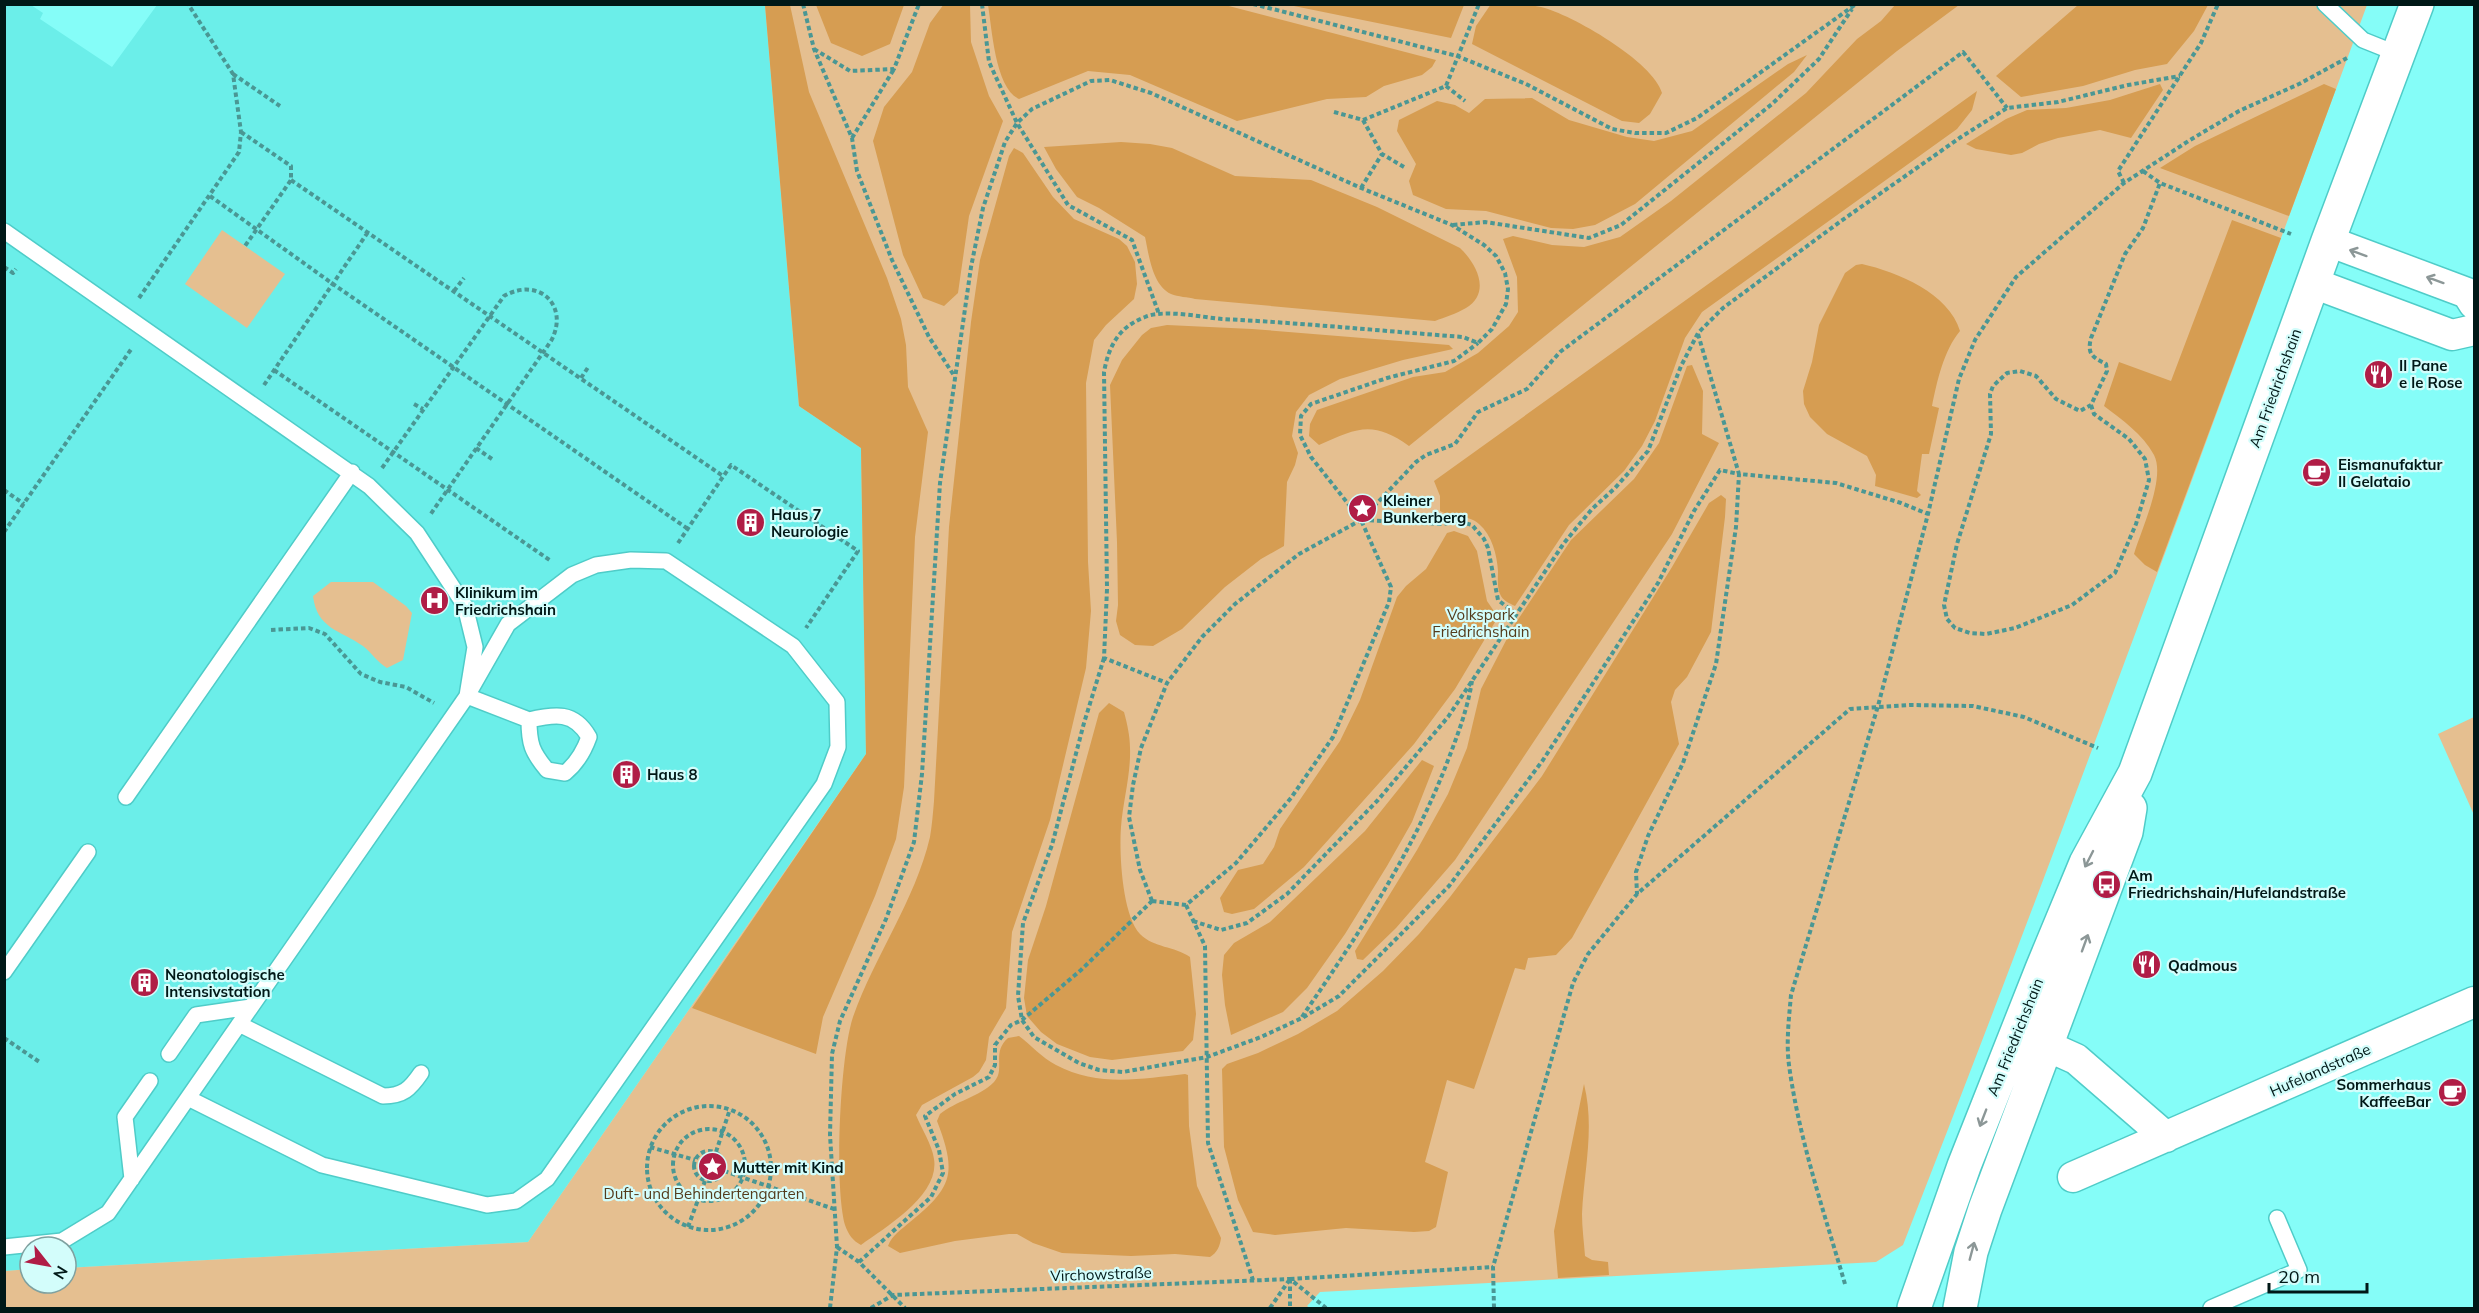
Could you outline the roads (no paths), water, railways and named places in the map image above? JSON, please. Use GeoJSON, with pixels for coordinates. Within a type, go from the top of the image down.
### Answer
{"type":"FeatureCollection","features":[{"type":"Feature","properties":{"kind":"street","name":"Am Friedrichshain"},"geometry":{"type":"LineString","coordinates":[[1914,1308],[1964,1166],[2042,969],[2086,863],[2135,773],[2417,4]]}},
{"type":"Feature","properties":{"kind":"street"},"geometry":{"type":"LineString","coordinates":[[2328,242],[2467,292],[2475,304]]}},
{"type":"Feature","properties":{"kind":"street"},"geometry":{"type":"LineString","coordinates":[[2313,283],[2452,335],[2475,330]]}},
{"type":"Feature","properties":{"kind":"street","name":"Am Friedrichshain"},"geometry":{"type":"LineString","coordinates":[[1960,1308],[1971,1252],[2126,832],[2135,773]]}},
{"type":"Feature","properties":{"kind":"street","name":"Hufelandstraße"},"geometry":{"type":"LineString","coordinates":[[2073,1177],[2475,1002]]}},
{"type":"Feature","properties":{"kind":"street"},"geometry":{"type":"LineString","coordinates":[[2047,1046],[2076,1059],[2166,1137]]}},
{"type":"Feature","properties":{"kind":"lane"},"geometry":{"type":"LineString","coordinates":[[2325,4],[2363,40],[2398,54]]}},
{"type":"Feature","properties":{"kind":"lane"},"geometry":{"type":"LineString","coordinates":[[4,231],[352,472],[417,533],[465,606],[475,647],[467,696]]}},
{"type":"Feature","properties":{"kind":"lane"},"geometry":{"type":"LineString","coordinates":[[126,796],[352,472]]}},
{"type":"Feature","properties":{"kind":"lane"},"geometry":{"type":"LineString","coordinates":[[4,1247],[62,1241],[108,1213],[467,696],[508,624],[572,575],[596,565],[631,560],[666,561],[793,646],[837,702],[838,747],[824,784],[548,1179],[516,1201],[486,1205],[322,1165],[188,1098]]}},
{"type":"Feature","properties":{"kind":"lane"},"geometry":{"type":"LineString","coordinates":[[467,696],[529,720]]}},
{"type":"Feature","properties":{"kind":"lane"},"geometry":{"type":"LineString","coordinates":[[4,972],[88,852]]}},
{"type":"Feature","properties":{"kind":"lane"},"geometry":{"type":"LineString","coordinates":[[169,1054],[196,1015],[251,1006]]}},
{"type":"Feature","properties":{"kind":"lane"},"geometry":{"type":"LineString","coordinates":[[239,1024],[383,1096],[397,1096],[409,1090],[421,1073]]}},
{"type":"Feature","properties":{"kind":"lane"},"geometry":{"type":"LineString","coordinates":[[132,1179],[125,1117],[150,1081]]}},
{"type":"Feature","properties":{"kind":"lane"},"geometry":{"type":"LineString","coordinates":[[2211,1308],[2299,1270],[2277,1218]]}},
{"type":"Feature","properties":{"kind":"place","name":"Il Pane e le Rose"},"geometry":{"type":"Point","coordinates":[2378,374]}},
{"type":"Feature","properties":{"kind":"place","name":"Eismanufaktur Il Gelataio"},"geometry":{"type":"Point","coordinates":[2317,473]}},
{"type":"Feature","properties":{"kind":"place","name":"Kleiner Bunkerberg"},"geometry":{"type":"Point","coordinates":[1362,509]}},
{"type":"Feature","properties":{"kind":"place","name":"Haus 7 Neurologie"},"geometry":{"type":"Point","coordinates":[750,523]}},
{"type":"Feature","properties":{"kind":"place","name":"Klinikum im Friedrichshain"},"geometry":{"type":"Point","coordinates":[434,601]}},
{"type":"Feature","properties":{"kind":"place","name":"Haus 8"},"geometry":{"type":"Point","coordinates":[626,774]}},
{"type":"Feature","properties":{"kind":"place","name":"Am Friedrichshain/Hufelandstraße"},"geometry":{"type":"Point","coordinates":[2107,884]}},
{"type":"Feature","properties":{"kind":"place","name":"Qadmous"},"geometry":{"type":"Point","coordinates":[2147,965]}},
{"type":"Feature","properties":{"kind":"place","name":"Neonatologische Intensivstation"},"geometry":{"type":"Point","coordinates":[144,983]}},
{"type":"Feature","properties":{"kind":"place","name":"Sommerhaus KaffeeBar"},"geometry":{"type":"Point","coordinates":[2452,1093]}},
{"type":"Feature","properties":{"kind":"place","name":"Mutter mit Kind"},"geometry":{"type":"Point","coordinates":[712,1167]}},
{"type":"Feature","properties":{"kind":"park label","name":"Volkspark Friedrichshain"},"geometry":{"type":"Point","coordinates":[1481,622]}},
{"type":"Feature","properties":{"kind":"park label","name":"Duft- und Behindertengarten"},"geometry":{"type":"Point","coordinates":[704,1193]}}]}
